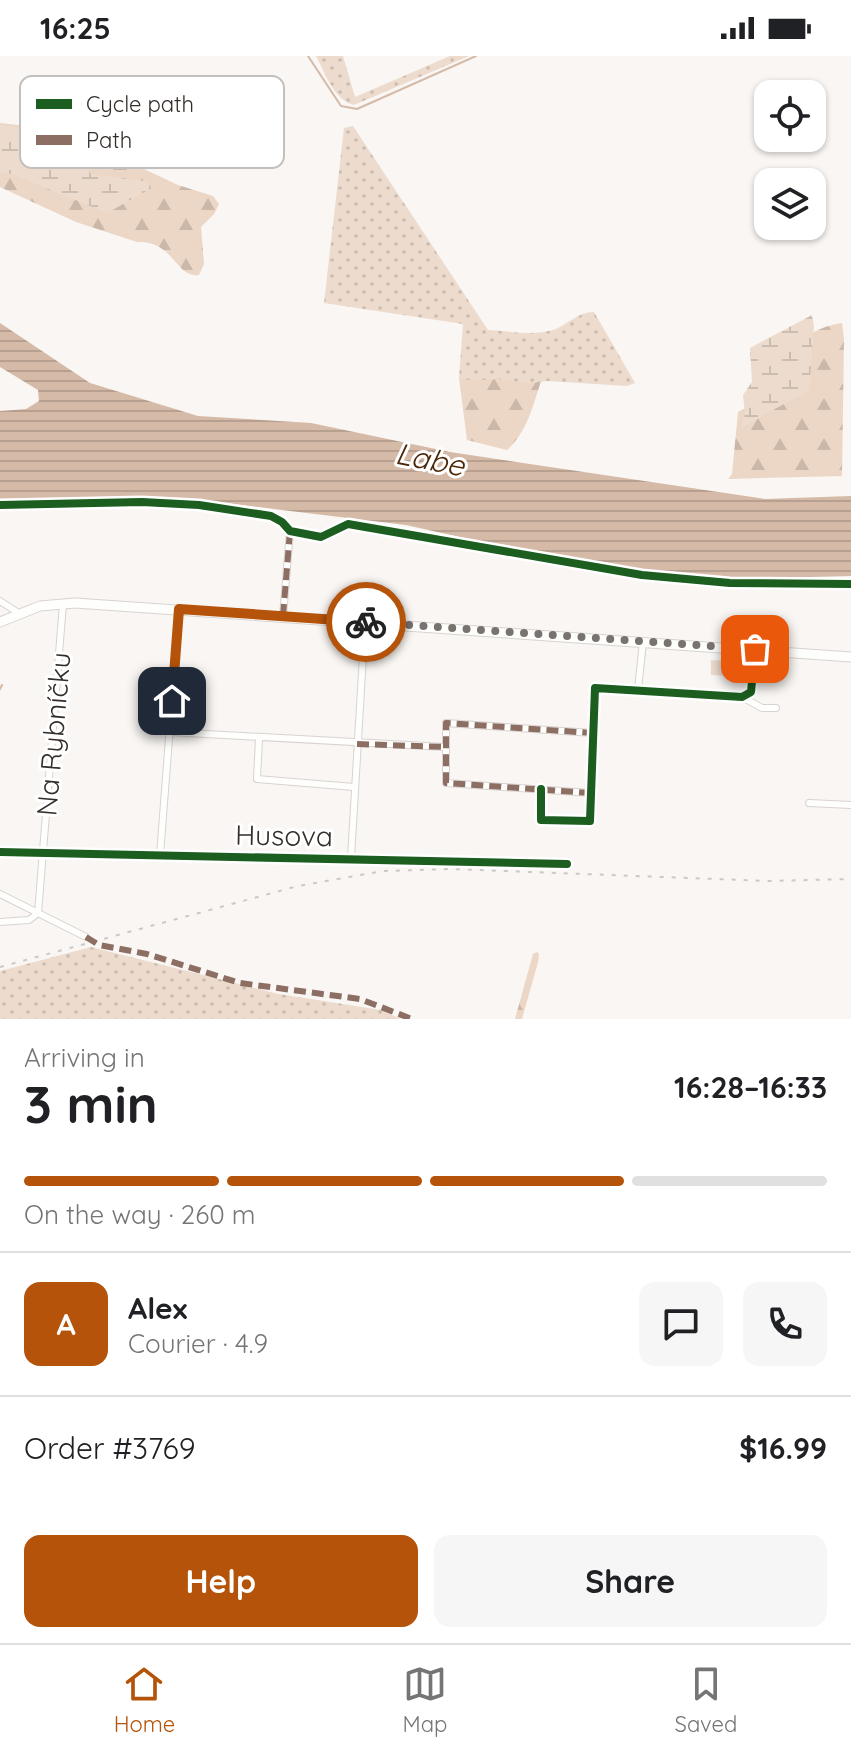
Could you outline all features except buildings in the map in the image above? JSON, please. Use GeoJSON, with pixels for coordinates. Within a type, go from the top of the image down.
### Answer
{"type":"FeatureCollection","features":[{"type":"Feature","properties":{"kind":"main road"},"geometry":{"type":"LineString","coordinates":[[0,622],[40,606],[63,604],[179,609],[851,657]]}},
{"type":"Feature","properties":{"kind":"street"},"geometry":{"type":"LineString","coordinates":[[283,616],[290,531]]}},
{"type":"Feature","properties":{"kind":"street"},"geometry":{"type":"LineString","coordinates":[[0,601],[20,614]]}},
{"type":"Feature","properties":{"kind":"street","name":"Na Rybníčku"},"geometry":{"type":"LineString","coordinates":[[38,913],[63,604]]}},
{"type":"Feature","properties":{"kind":"street"},"geometry":{"type":"LineString","coordinates":[[160,855],[179,609]]}},
{"type":"Feature","properties":{"kind":"street"},"geometry":{"type":"LineString","coordinates":[[351,858],[365,622]]}},
{"type":"Feature","properties":{"kind":"street"},"geometry":{"type":"LineString","coordinates":[[638,689],[643,642]]}},
{"type":"Feature","properties":{"kind":"street"},"geometry":{"type":"LineString","coordinates":[[742,697],[751,692],[755,649]]}},
{"type":"Feature","properties":{"kind":"street"},"geometry":{"type":"LineString","coordinates":[[541,789],[541,820],[590,821],[595,688],[742,697],[762,708],[776,708]]}},
{"type":"Feature","properties":{"kind":"street"},"geometry":{"type":"LineString","coordinates":[[591,793],[446,783],[445,747],[446,723],[592,733]]}},
{"type":"Feature","properties":{"kind":"street"},"geometry":{"type":"LineString","coordinates":[[169,732],[445,747]]}},
{"type":"Feature","properties":{"kind":"street"},"geometry":{"type":"LineString","coordinates":[[259,738],[257,779],[354,787]]}},
{"type":"Feature","properties":{"kind":"street"},"geometry":{"type":"LineString","coordinates":[[809,803],[851,805]]}},
{"type":"Feature","properties":{"kind":"street","name":"Husova"},"geometry":{"type":"LineString","coordinates":[[0,852],[567,864]]}},
{"type":"Feature","properties":{"kind":"street"},"geometry":{"type":"LineString","coordinates":[[0,894],[86,937]]}},
{"type":"Feature","properties":{"kind":"street"},"geometry":{"type":"LineString","coordinates":[[0,922],[29,920],[38,913]]}},
{"type":"Feature","properties":{"kind":"green space"},"geometry":{"type":"Polygon","coordinates":[[[316,56],[343,56],[355,97],[450,56],[469,56],[354,105],[336,92],[316,56]]]}},
{"type":"Feature","properties":{"kind":"green space"},"geometry":{"type":"Polygon","coordinates":[[[0,123],[20,125],[20,168],[142,168],[178,185],[213,196],[219,204],[201,227],[204,264],[199,275],[184,271],[159,247],[76,222],[0,187],[0,123]]]}},
{"type":"Feature","properties":{"kind":"green space"},"geometry":{"type":"Polygon","coordinates":[[[0,125],[20,128],[20,168],[88,168],[90,174],[145,181],[152,188],[107,213],[12,174],[0,172],[0,125]]]}},
{"type":"Feature","properties":{"kind":"green space"},"geometry":{"type":"Polygon","coordinates":[[[353,126],[488,330],[546,332],[594,312],[635,383],[627,386],[547,381],[524,384],[505,380],[468,381],[459,378],[463,324],[324,303],[344,128],[353,126]]]}},
{"type":"Feature","properties":{"kind":"green space"},"geometry":{"type":"Polygon","coordinates":[[[812,315],[814,326],[809,390],[741,428],[745,414],[743,395],[752,382],[750,348],[812,315]]]}},
{"type":"Feature","properties":{"kind":"green space"},"geometry":{"type":"Polygon","coordinates":[[[842,323],[842,476],[728,479],[732,474],[738,412],[781,386],[807,338],[826,327],[842,323]]]}},
{"type":"Feature","properties":{"kind":"green space"},"geometry":{"type":"Polygon","coordinates":[[[459,378],[525,383],[541,381],[524,427],[507,450],[467,440],[459,378]]]}},
{"type":"Feature","properties":{"kind":"green space"},"geometry":{"type":"Polygon","coordinates":[[[711,660],[733,661],[732,676],[711,675],[711,660]]]}},
{"type":"Feature","properties":{"kind":"green space"},"geometry":{"type":"Polygon","coordinates":[[[91,947],[279,994],[381,1010],[401,1019],[0,1019],[0,971],[91,947]]]}},
{"type":"Feature","properties":{"kind":"green space"},"geometry":{"type":"Polygon","coordinates":[[[537,952],[538,962],[522,1019],[515,1019],[533,954],[537,952]]]}},
{"type":"Feature","properties":{"kind":"water","name":"Labe"},"geometry":{"type":"Polygon","coordinates":[[[0,323],[90,383],[198,416],[311,423],[450,452],[765,499],[851,496],[851,576],[729,579],[563,560],[406,525],[191,499],[0,499],[0,411],[26,409],[39,401],[38,390],[0,367],[0,323]]]}},
{"type":"Feature","properties":{"kind":"waterway"},"geometry":{"type":"LineString","coordinates":[[308,56],[341,106],[357,109],[476,56]]}},
{"type":"Feature","properties":{"kind":"waterway"},"geometry":{"type":"LineString","coordinates":[[0,689],[2,685]]}},
{"type":"Feature","properties":{"kind":"railway"},"geometry":{"type":"LineString","coordinates":[[0,967],[298,886],[383,871],[452,869],[768,881],[851,879]]}},
{"type":"Feature","properties":{"kind":"marked path"},"geometry":{"type":"LineString","coordinates":[[283,616],[290,531]]}},
{"type":"Feature","properties":{"kind":"marked path"},"geometry":{"type":"LineString","coordinates":[[591,793],[446,783],[446,723],[592,733]]}},
{"type":"Feature","properties":{"kind":"marked path"},"geometry":{"type":"LineString","coordinates":[[357,744],[445,747]]}},
{"type":"Feature","properties":{"kind":"marked path"},"geometry":{"type":"LineString","coordinates":[[86,937],[99,945],[147,954],[240,983],[360,999],[412,1019]]}},
{"type":"Feature","properties":{"kind":"cycle path"},"geometry":{"type":"LineString","coordinates":[[0,505],[142,502],[199,505],[271,516],[290,531],[321,537],[348,524],[642,575],[730,583],[851,584]]}},
{"type":"Feature","properties":{"kind":"cycle path"},"geometry":{"type":"LineString","coordinates":[[541,789],[541,820],[590,821],[595,688],[742,697],[751,692],[755,649]]}},
{"type":"Feature","properties":{"kind":"cycle path"},"geometry":{"type":"LineString","coordinates":[[0,852],[567,864]]}},
{"type":"Feature","properties":{"kind":"way so far"},"geometry":{"type":"LineString","coordinates":[[366,622],[755,649]]}},
{"type":"Feature","properties":{"kind":"route"},"geometry":{"type":"LineString","coordinates":[[172,701],[179,609],[366,622]]}}]}
